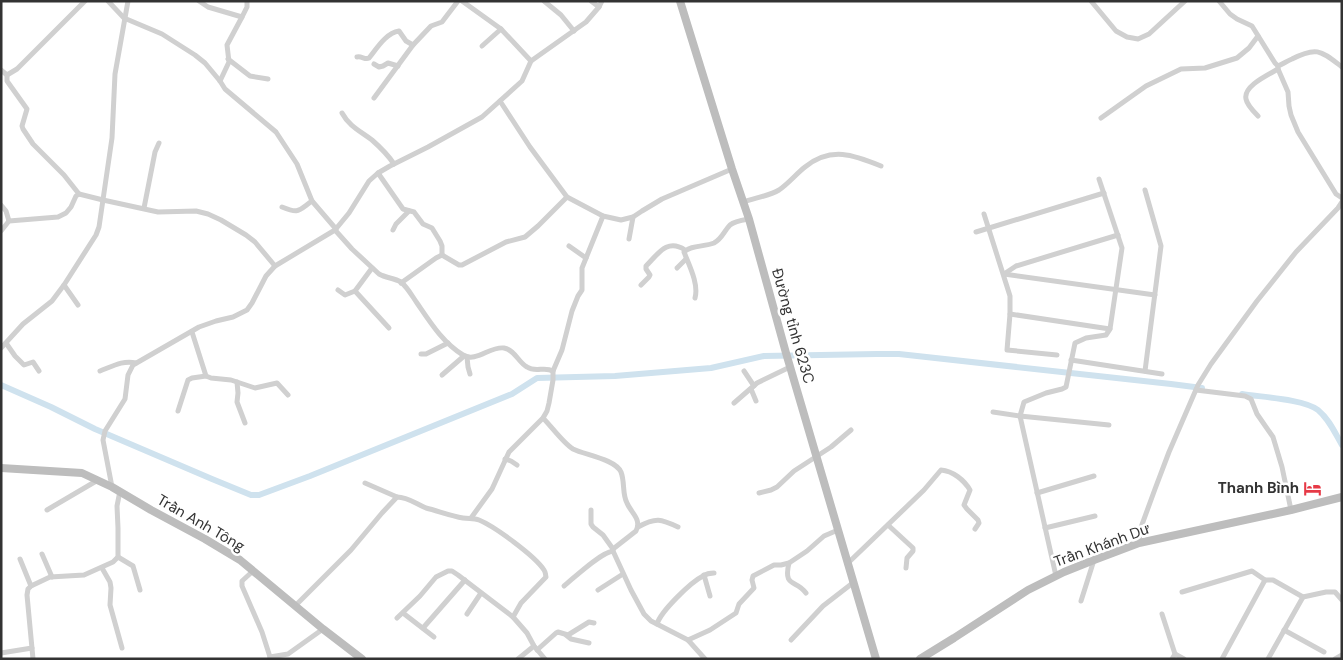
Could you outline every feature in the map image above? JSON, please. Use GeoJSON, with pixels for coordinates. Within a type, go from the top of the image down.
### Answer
{"type":"FeatureCollection","features":[{"type":"Feature","properties":{"kind":"street"},"geometry":{"type":"LineString","coordinates":[[7,75],[17,69],[85,1]]}},
{"type":"Feature","properties":{"kind":"street"},"geometry":{"type":"LineString","coordinates":[[108,1],[124,18],[162,34],[195,55],[220,81],[225,90],[276,132],[296,164],[312,201],[335,230],[372,268],[384,277],[395,279],[401,283],[448,343],[465,356],[476,357],[490,351],[505,348],[510,350],[525,366],[538,370],[546,368],[553,375]]}},
{"type":"Feature","properties":{"kind":"street"},"geometry":{"type":"LineString","coordinates":[[1,348],[23,324],[52,301],[96,235],[112,138],[115,74],[128,1]]}},
{"type":"Feature","properties":{"kind":"street"},"geometry":{"type":"LineString","coordinates":[[199,1],[208,7],[242,17]]}},
{"type":"Feature","properties":{"kind":"street"},"geometry":{"type":"LineString","coordinates":[[220,81],[228,64],[227,45],[247,7],[248,1]]}},
{"type":"Feature","properties":{"kind":"street"},"geometry":{"type":"LineString","coordinates":[[374,98],[413,45],[431,26],[442,22],[460,1],[501,29],[531,61]]}},
{"type":"Feature","properties":{"kind":"street"},"geometry":{"type":"LineString","coordinates":[[544,1],[561,15],[574,30]]}},
{"type":"Feature","properties":{"kind":"street"},"geometry":{"type":"LineString","coordinates":[[591,1],[599,7]]}},
{"type":"Feature","properties":{"kind":"street"},"geometry":{"type":"LineString","coordinates":[[112,487],[103,440],[105,433],[124,402],[132,366],[199,327],[233,317],[246,310],[252,303],[266,276],[275,266],[335,230],[349,213],[369,181],[378,173],[482,117],[522,81],[531,61],[586,22],[602,1]]}},
{"type":"Feature","properties":{"kind":"street","name":"Đường tỉnh 623C"},"geometry":{"type":"LineString","coordinates":[[680,1],[749,219],[786,355],[876,659]]}},
{"type":"Feature","properties":{"kind":"street"},"geometry":{"type":"LineString","coordinates":[[1091,1],[1116,31],[1127,38],[1138,39],[1148,34],[1185,1]]}},
{"type":"Feature","properties":{"kind":"street"},"geometry":{"type":"LineString","coordinates":[[1139,543],[1140,530],[1154,489],[1197,388],[1211,364],[1290,259],[1338,208],[1342,200],[1336,194],[1298,132],[1291,115],[1288,92],[1278,67],[1252,26],[1237,19],[1219,1]]}},
{"type":"Feature","properties":{"kind":"street"},"geometry":{"type":"LineString","coordinates":[[482,46],[501,29]]}},
{"type":"Feature","properties":{"kind":"street"},"geometry":{"type":"LineString","coordinates":[[357,57],[369,58],[387,37],[396,31],[399,31],[406,41],[413,45]]}},
{"type":"Feature","properties":{"kind":"street"},"geometry":{"type":"LineString","coordinates":[[1101,118],[1146,86],[1180,69],[1205,68],[1236,58],[1249,48],[1258,36]]}},
{"type":"Feature","properties":{"kind":"street"},"geometry":{"type":"LineString","coordinates":[[1258,116],[1246,100],[1246,93],[1254,83],[1278,67],[1300,55],[1316,51],[1326,54],[1342,67]]}},
{"type":"Feature","properties":{"kind":"street"},"geometry":{"type":"LineString","coordinates":[[228,59],[250,76],[268,79]]}},
{"type":"Feature","properties":{"kind":"street"},"geometry":{"type":"LineString","coordinates":[[374,64],[379,68],[388,63],[398,66]]}},
{"type":"Feature","properties":{"kind":"street"},"geometry":{"type":"LineString","coordinates":[[1,70],[7,75]]}},
{"type":"Feature","properties":{"kind":"street"},"geometry":{"type":"LineString","coordinates":[[7,75],[7,81],[27,109],[22,126],[23,129],[33,144],[64,175],[79,194],[158,212],[196,211],[208,214],[250,238],[275,266]]}},
{"type":"Feature","properties":{"kind":"street"},"geometry":{"type":"LineString","coordinates":[[500,101],[530,147],[567,197],[603,216],[621,220],[633,217],[662,200],[732,169]]}},
{"type":"Feature","properties":{"kind":"street"},"geometry":{"type":"LineString","coordinates":[[342,113],[350,124],[373,141],[394,164]]}},
{"type":"Feature","properties":{"kind":"street"},"geometry":{"type":"LineString","coordinates":[[144,208],[155,152],[159,143]]}},
{"type":"Feature","properties":{"kind":"street"},"geometry":{"type":"LineString","coordinates":[[743,202],[777,191],[812,162],[826,156],[850,154],[881,166]]}},
{"type":"Feature","properties":{"kind":"street"},"geometry":{"type":"LineString","coordinates":[[378,173],[403,209],[414,212],[423,224],[432,228],[442,246],[442,255]]}},
{"type":"Feature","properties":{"kind":"street"},"geometry":{"type":"LineString","coordinates":[[1056,576],[1020,416],[1024,402],[1066,387],[1075,344],[1086,338],[1106,335],[1110,329],[1122,248],[1099,179]]}},
{"type":"Feature","properties":{"kind":"street"},"geometry":{"type":"LineString","coordinates":[[1145,190],[1161,246],[1145,371]]}},
{"type":"Feature","properties":{"kind":"street"},"geometry":{"type":"LineString","coordinates":[[976,232],[1104,193]]}},
{"type":"Feature","properties":{"kind":"street"},"geometry":{"type":"LineString","coordinates":[[1,231],[9,221],[58,217],[66,213],[79,194]]}},
{"type":"Feature","properties":{"kind":"street"},"geometry":{"type":"LineString","coordinates":[[442,255],[462,265],[506,242],[525,236],[538,226],[567,197]]}},
{"type":"Feature","properties":{"kind":"street"},"geometry":{"type":"LineString","coordinates":[[282,207],[294,212],[312,201]]}},
{"type":"Feature","properties":{"kind":"street"},"geometry":{"type":"LineString","coordinates":[[1,205],[6,211],[9,221]]}},
{"type":"Feature","properties":{"kind":"street"},"geometry":{"type":"LineString","coordinates":[[1338,208],[1342,213]]}},
{"type":"Feature","properties":{"kind":"street"},"geometry":{"type":"LineString","coordinates":[[392,230],[409,211]]}},
{"type":"Feature","properties":{"kind":"street"},"geometry":{"type":"LineString","coordinates":[[984,214],[1010,296],[1007,350],[1057,355]]}},
{"type":"Feature","properties":{"kind":"street"},"geometry":{"type":"LineString","coordinates":[[471,518],[492,488],[512,448],[548,411],[553,375],[562,350],[572,311],[582,290],[582,268],[603,216]]}},
{"type":"Feature","properties":{"kind":"street"},"geometry":{"type":"LineString","coordinates":[[629,239],[633,217]]}},
{"type":"Feature","properties":{"kind":"street"},"geometry":{"type":"LineString","coordinates":[[641,285],[650,277],[646,266],[665,247],[673,245],[685,250],[708,245],[716,242],[731,224],[749,219]]}},
{"type":"Feature","properties":{"kind":"street"},"geometry":{"type":"LineString","coordinates":[[1004,274],[1016,266],[1118,235]]}},
{"type":"Feature","properties":{"kind":"street"},"geometry":{"type":"LineString","coordinates":[[569,246],[586,258]]}},
{"type":"Feature","properties":{"kind":"street"},"geometry":{"type":"LineString","coordinates":[[685,250],[684,252],[696,289],[695,298]]}},
{"type":"Feature","properties":{"kind":"street"},"geometry":{"type":"LineString","coordinates":[[401,283],[442,255]]}},
{"type":"Feature","properties":{"kind":"street"},"geometry":{"type":"LineString","coordinates":[[677,268],[686,258]]}},
{"type":"Feature","properties":{"kind":"street"},"geometry":{"type":"LineString","coordinates":[[338,290],[344,295],[355,291],[372,268]]}},
{"type":"Feature","properties":{"kind":"street"},"geometry":{"type":"LineString","coordinates":[[1004,274],[1155,295]]}},
{"type":"Feature","properties":{"kind":"street"},"geometry":{"type":"LineString","coordinates":[[64,284],[78,305]]}},
{"type":"Feature","properties":{"kind":"street"},"geometry":{"type":"LineString","coordinates":[[355,291],[389,328]]}},
{"type":"Feature","properties":{"kind":"street"},"geometry":{"type":"LineString","coordinates":[[1010,314],[1110,329]]}},
{"type":"Feature","properties":{"kind":"street"},"geometry":{"type":"LineString","coordinates":[[192,332],[206,376]]}},
{"type":"Feature","properties":{"kind":"street"},"geometry":{"type":"LineString","coordinates":[[6,343],[24,365],[33,362],[39,371]]}},
{"type":"Feature","properties":{"kind":"street"},"geometry":{"type":"LineString","coordinates":[[421,354],[426,354],[448,343]]}},
{"type":"Feature","properties":{"kind":"street"},"geometry":{"type":"LineString","coordinates":[[465,356],[470,374]]}},
{"type":"Feature","properties":{"kind":"street"},"geometry":{"type":"LineString","coordinates":[[442,375],[465,356]]}},
{"type":"Feature","properties":{"kind":"street"},"geometry":{"type":"LineString","coordinates":[[1071,360],[1162,374]]}},
{"type":"Feature","properties":{"kind":"street"},"geometry":{"type":"LineString","coordinates":[[100,371],[120,362],[130,361],[136,363]]}},
{"type":"Feature","properties":{"kind":"street"},"geometry":{"type":"LineString","coordinates":[[734,403],[753,387],[790,367]]}},
{"type":"Feature","properties":{"kind":"street"},"geometry":{"type":"LineString","coordinates":[[744,372],[753,387],[756,401]]}},
{"type":"Feature","properties":{"kind":"street"},"geometry":{"type":"LineString","coordinates":[[178,411],[188,380],[192,378],[206,376],[231,380],[255,388],[277,383],[288,395]]}},
{"type":"Feature","properties":{"kind":"street"},"geometry":{"type":"LineString","coordinates":[[237,382],[237,402],[244,423]]}},
{"type":"Feature","properties":{"kind":"street"},"geometry":{"type":"LineString","coordinates":[[1197,388],[1245,396],[1251,399],[1257,414],[1271,433],[1276,446],[1291,510]]}},
{"type":"Feature","properties":{"kind":"street"},"geometry":{"type":"LineString","coordinates":[[993,412],[1109,425]]}},
{"type":"Feature","properties":{"kind":"street"},"geometry":{"type":"LineString","coordinates":[[543,418],[569,447],[598,457],[619,470],[625,500],[637,518],[638,527]]}},
{"type":"Feature","properties":{"kind":"street"},"geometry":{"type":"LineString","coordinates":[[759,493],[777,487],[794,471],[831,447],[851,430]]}},
{"type":"Feature","properties":{"kind":"street"},"geometry":{"type":"LineString","coordinates":[[505,459],[517,464]]}},
{"type":"Feature","properties":{"kind":"street","name":"Trần Anh Tông"},"geometry":{"type":"LineString","coordinates":[[1,468],[82,473],[120,491],[240,560],[323,630],[362,659]]}},
{"type":"Feature","properties":{"kind":"street"},"geometry":{"type":"LineString","coordinates":[[848,564],[924,490],[939,472],[944,470],[958,476],[968,486],[970,490],[964,505],[978,520],[979,523],[975,529]]}},
{"type":"Feature","properties":{"kind":"street"},"geometry":{"type":"LineString","coordinates":[[1037,493],[1094,476]]}},
{"type":"Feature","properties":{"kind":"street"},"geometry":{"type":"LineString","coordinates":[[46,510],[98,480]]}},
{"type":"Feature","properties":{"kind":"street"},"geometry":{"type":"LineString","coordinates":[[365,484],[397,497],[407,498],[421,506],[436,511],[479,520],[509,539],[538,563],[546,577],[521,603],[513,617]]}},
{"type":"Feature","properties":{"kind":"street"},"geometry":{"type":"LineString","coordinates":[[33,659],[28,589],[52,577],[84,575],[102,568],[118,557],[117,506],[120,491]]}},
{"type":"Feature","properties":{"kind":"street"},"geometry":{"type":"LineString","coordinates":[[295,606],[351,550],[397,497]]}},
{"type":"Feature","properties":{"kind":"street","name":"Trần Khánh Dư"},"geometry":{"type":"LineString","coordinates":[[920,659],[1028,590],[1094,560],[1139,543],[1342,497]]}},
{"type":"Feature","properties":{"kind":"street"},"geometry":{"type":"LineString","coordinates":[[592,510],[591,524],[603,535],[613,550],[644,614],[651,621],[688,640],[705,659]]}},
{"type":"Feature","properties":{"kind":"street"},"geometry":{"type":"LineString","coordinates":[[1045,528],[1095,516]]}},
{"type":"Feature","properties":{"kind":"street"},"geometry":{"type":"LineString","coordinates":[[564,586],[597,559],[613,550],[647,521],[656,520],[678,528]]}},
{"type":"Feature","properties":{"kind":"street"},"geometry":{"type":"LineString","coordinates":[[888,525],[913,548],[913,551],[907,558],[906,568]]}},
{"type":"Feature","properties":{"kind":"street"},"geometry":{"type":"LineString","coordinates":[[688,640],[710,630],[736,613],[739,604],[754,588],[753,576],[774,565],[788,563],[807,551],[824,536],[838,530]]}},
{"type":"Feature","properties":{"kind":"street"},"geometry":{"type":"LineString","coordinates":[[42,554],[52,577]]}},
{"type":"Feature","properties":{"kind":"street"},"geometry":{"type":"LineString","coordinates":[[118,557],[133,566],[140,590]]}},
{"type":"Feature","properties":{"kind":"street"},"geometry":{"type":"LineString","coordinates":[[20,559],[32,586]]}},
{"type":"Feature","properties":{"kind":"street"},"geometry":{"type":"LineString","coordinates":[[1081,601],[1094,560]]}},
{"type":"Feature","properties":{"kind":"street"},"geometry":{"type":"LineString","coordinates":[[788,563],[787,577],[793,584],[803,588],[806,593]]}},
{"type":"Feature","properties":{"kind":"street"},"geometry":{"type":"LineString","coordinates":[[102,568],[110,582],[110,605],[122,648]]}},
{"type":"Feature","properties":{"kind":"street"},"geometry":{"type":"LineString","coordinates":[[253,571],[242,581],[242,586],[262,632],[270,658],[288,654],[323,630]]}},
{"type":"Feature","properties":{"kind":"street"},"geometry":{"type":"LineString","coordinates":[[397,618],[420,596],[436,577],[445,572],[452,571],[513,617],[545,659]]}},
{"type":"Feature","properties":{"kind":"street"},"geometry":{"type":"LineString","coordinates":[[1182,592],[1252,571],[1265,580],[1273,580],[1303,597],[1335,592],[1342,600]]}},
{"type":"Feature","properties":{"kind":"street"},"geometry":{"type":"LineString","coordinates":[[657,624],[661,615],[680,595],[704,575],[714,573]]}},
{"type":"Feature","properties":{"kind":"street"},"geometry":{"type":"LineString","coordinates":[[598,590],[623,574]]}},
{"type":"Feature","properties":{"kind":"street"},"geometry":{"type":"LineString","coordinates":[[704,575],[710,596]]}},
{"type":"Feature","properties":{"kind":"street"},"geometry":{"type":"LineString","coordinates":[[423,628],[465,580]]}},
{"type":"Feature","properties":{"kind":"street"},"geometry":{"type":"LineString","coordinates":[[1222,659],[1265,580]]}},
{"type":"Feature","properties":{"kind":"street"},"geometry":{"type":"LineString","coordinates":[[791,640],[823,606],[854,582]]}},
{"type":"Feature","properties":{"kind":"street"},"geometry":{"type":"LineString","coordinates":[[467,614],[481,593]]}},
{"type":"Feature","properties":{"kind":"street"},"geometry":{"type":"LineString","coordinates":[[1268,659],[1303,597]]}},
{"type":"Feature","properties":{"kind":"street"},"geometry":{"type":"LineString","coordinates":[[403,613],[434,637]]}},
{"type":"Feature","properties":{"kind":"street"},"geometry":{"type":"LineString","coordinates":[[1162,614],[1173,656],[1184,659]]}},
{"type":"Feature","properties":{"kind":"street"},"geometry":{"type":"LineString","coordinates":[[566,635],[571,634],[589,622],[594,623]]}},
{"type":"Feature","properties":{"kind":"street"},"geometry":{"type":"LineString","coordinates":[[1284,630],[1324,652]]}},
{"type":"Feature","properties":{"kind":"street"},"geometry":{"type":"LineString","coordinates":[[518,659],[558,632],[571,639],[589,643]]}},
{"type":"Feature","properties":{"kind":"street"},"geometry":{"type":"LineString","coordinates":[[1,653],[32,648]]}},
{"type":"Feature","properties":{"kind":"street"},"geometry":{"type":"LineString","coordinates":[[1335,659],[1342,655]]}},
{"type":"Feature","properties":{"kind":"waterway"},"geometry":{"type":"LineString","coordinates":[[1,385],[95,429],[251,495],[259,495],[310,476],[512,394],[537,378],[615,376],[711,368],[764,356],[899,354],[1202,388]]}},
{"type":"Feature","properties":{"kind":"waterway"},"geometry":{"type":"LineString","coordinates":[[1242,394],[1282,399],[1311,406],[1318,410],[1332,426],[1342,445]]}},
{"type":"Feature","properties":{"kind":"place","name":"Thanh Bình"},"geometry":{"type":"Point","coordinates":[1313,488]}}]}
